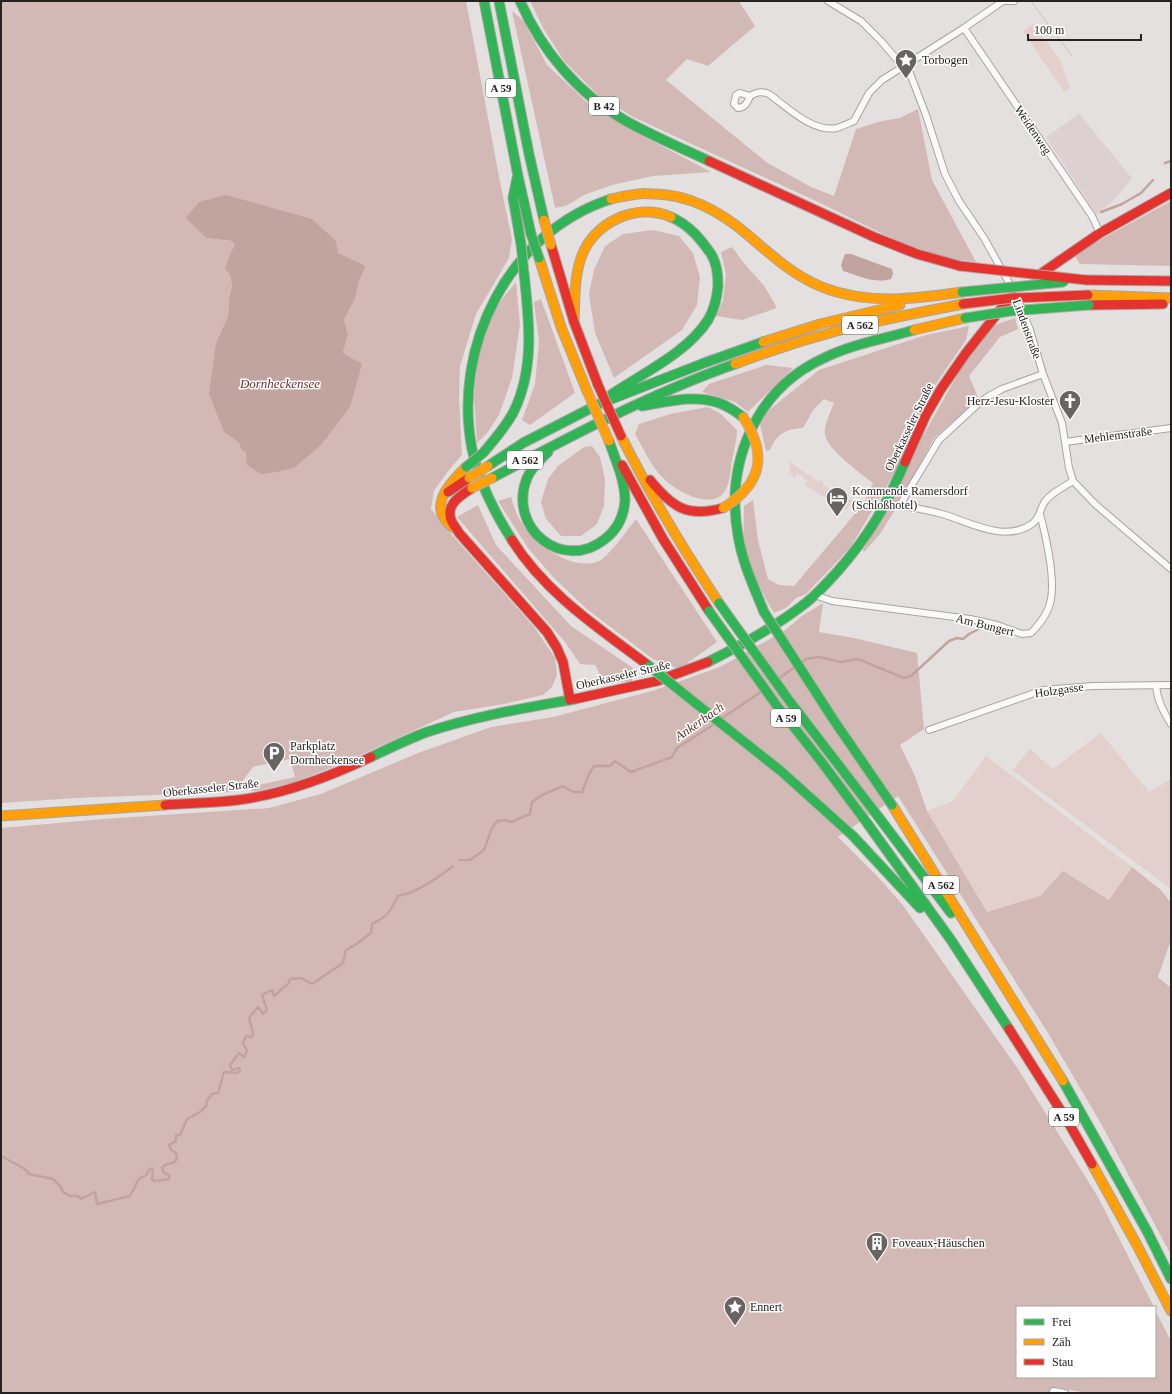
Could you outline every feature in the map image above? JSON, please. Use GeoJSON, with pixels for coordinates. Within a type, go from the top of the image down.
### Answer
{"type":"FeatureCollection","features":[{"type":"Feature","properties":{"kind":"main road","name":"A 59"},"geometry":{"type":"LineString","coordinates":[[484,1],[518,176],[531,234],[561,327],[609,441],[655,528],[709,611],[777,706],[820,760],[898,866],[1022,1046],[1086,1153],[1171,1311]]}},
{"type":"Feature","properties":{"kind":"main road","name":"A 59"},"geometry":{"type":"LineString","coordinates":[[499,1],[529,154],[551,246],[574,322],[598,385],[630,455],[667,523],[720,603],[784,693],[990,965],[1072,1096],[1147,1230],[1171,1279]]}},
{"type":"Feature","properties":{"kind":"main road","name":"B 42"},"geometry":{"type":"LineString","coordinates":[[520,1],[529,21],[545,46],[564,70],[586,92],[625,120],[724,168],[882,240],[919,255],[960,266],[1086,280]]}},
{"type":"Feature","properties":{"kind":"main road"},"geometry":{"type":"LineString","coordinates":[[518,176],[513,198],[521,244],[528,312],[530,352],[526,378],[513,413],[500,434],[483,453],[452,481],[446,489],[440,506],[443,518],[459,533],[547,632],[557,648],[563,662],[570,700]]}},
{"type":"Feature","properties":{"kind":"main road","name":"A 59"},"geometry":{"type":"LineString","coordinates":[[930,297],[894,300],[867,299],[854,297],[828,289],[808,281],[790,270],[738,225],[709,207],[673,194],[640,193],[617,196],[596,203],[575,213],[540,240],[516,266],[495,298],[486,317],[473,360],[469,382],[468,420],[472,454],[480,480],[498,518],[526,559],[549,585],[572,606],[782,772],[853,836],[955,947]]}},
{"type":"Feature","properties":{"kind":"main road","name":"Oberkasseler Straße"},"geometry":{"type":"LineString","coordinates":[[1,816],[238,800],[269,794],[316,780],[439,728],[502,712],[642,686],[694,668],[714,659],[760,634],[782,620],[815,595],[864,540],[875,523],[893,488],[920,426],[948,377],[962,356],[1014,293],[1058,261],[1100,234],[1171,193]]}},
{"type":"Feature","properties":{"kind":"main road"},"geometry":{"type":"LineString","coordinates":[[574,322],[577,278],[583,253],[597,232],[614,220],[625,215],[646,211],[667,215],[681,221],[694,230],[704,241],[715,261],[717,286],[714,304],[708,320],[695,336],[672,354],[599,404]]}},
{"type":"Feature","properties":{"kind":"main road"},"geometry":{"type":"LineString","coordinates":[[442,500],[445,494],[523,443],[599,404],[704,363],[782,335],[820,324],[930,297],[962,292],[1086,280],[1171,281]]}},
{"type":"Feature","properties":{"kind":"main road","name":"A 562"},"geometry":{"type":"LineString","coordinates":[[459,533],[451,519],[450,514],[453,503],[458,496],[559,443],[668,390],[758,356],[836,331],[963,304],[1013,298],[1088,295],[1171,298]]}},
{"type":"Feature","properties":{"kind":"main road","name":"A 562"},"geometry":{"type":"LineString","coordinates":[[990,965],[892,805],[832,718],[764,612],[749,575],[736,524],[734,491],[738,463],[745,440],[755,420],[770,399],[784,384],[800,371],[823,358],[917,329],[965,318],[1011,311],[1089,305],[1171,304]]}},
{"type":"Feature","properties":{"kind":"main road"},"geometry":{"type":"LineString","coordinates":[[630,455],[661,494],[672,504],[679,508],[694,512],[709,512],[723,508],[735,502],[744,493],[752,482],[757,467],[758,452],[752,430],[743,417],[725,405],[705,399],[692,399],[632,407]]}},
{"type":"Feature","properties":{"kind":"main road"},"geometry":{"type":"LineString","coordinates":[[559,443],[535,465],[527,478],[522,492],[523,508],[527,522],[541,540],[554,548],[577,551],[592,548],[604,541],[615,530],[622,517],[625,496],[609,441]]}},
{"type":"Feature","properties":{"kind":"street","name":"Lindenstraße"},"geometry":{"type":"LineString","coordinates":[[828,1],[861,21],[909,72],[926,115],[945,174],[959,200],[984,238],[1014,293],[1030,330],[1043,374],[1062,423],[1069,468],[1073,481]]}},
{"type":"Feature","properties":{"kind":"street"},"geometry":{"type":"LineString","coordinates":[[750,96],[758,92],[769,94],[810,124],[826,128],[836,128],[854,121],[869,93],[882,80],[964,28],[1003,1],[1014,1]]}},
{"type":"Feature","properties":{"kind":"street","name":"Weidenweg"},"geometry":{"type":"LineString","coordinates":[[964,28],[1092,216],[1100,234]]}},
{"type":"Feature","properties":{"kind":"street"},"geometry":{"type":"LineString","coordinates":[[1043,374],[1002,389],[989,396],[950,429],[939,440],[900,505],[929,510],[976,526],[1003,532],[1012,532],[1023,529],[1033,522],[1040,514],[1044,503],[1050,496],[1073,481],[1096,504],[1171,569]]}},
{"type":"Feature","properties":{"kind":"street","name":"Mehlemstraße"},"geometry":{"type":"LineString","coordinates":[[1065,442],[1171,428]]}},
{"type":"Feature","properties":{"kind":"street","name":"Am Bungert"},"geometry":{"type":"LineString","coordinates":[[815,595],[832,601],[970,619],[997,625],[1022,634],[1032,633],[1043,620],[1051,600],[1051,578],[1048,551],[1040,514]]}},
{"type":"Feature","properties":{"kind":"street"},"geometry":{"type":"LineString","coordinates":[[1156,685],[1160,706],[1171,724]]}},
{"type":"Feature","properties":{"kind":"street","name":"Holzgasse"},"geometry":{"type":"LineString","coordinates":[[929,730],[1043,690],[1086,686],[1171,685]]}},
{"type":"Feature","properties":{"kind":"street"},"geometry":{"type":"LineString","coordinates":[[1053,1391],[1065,1393]]}},
{"type":"Feature","properties":{"kind":"shaded area"},"geometry":{"type":"Polygon","coordinates":[[[1,1],[466,1],[512,239],[509,258],[476,314],[460,366],[459,398],[462,455],[448,471],[434,491],[431,509],[452,535],[534,627],[555,658],[557,675],[552,687],[543,695],[504,704],[454,712],[341,764],[294,782],[258,791],[251,791],[250,787],[295,777],[290,759],[253,767],[234,792],[77,798],[1,803],[1,1]],[[206,238],[232,241],[236,245],[230,254],[230,275],[232,286],[229,298],[228,316],[216,343],[224,432],[239,443],[241,449],[294,468],[350,407],[343,353],[348,334],[344,320],[355,299],[359,281],[366,266],[337,253],[336,241],[206,238]]]}},
{"type":"Feature","properties":{"kind":"shaded area"},"geometry":{"type":"Polygon","coordinates":[[[530,1],[739,1],[755,26],[708,66],[687,59],[666,80],[766,162],[811,187],[834,196],[856,129],[882,121],[900,118],[918,109],[932,180],[976,262],[951,259],[903,244],[816,201],[633,117],[598,95],[564,61],[543,28],[530,1]]]}},
{"type":"Feature","properties":{"kind":"shaded area"},"geometry":{"type":"Polygon","coordinates":[[[512,11],[523,20],[547,65],[592,107],[711,172],[653,176],[612,185],[584,195],[566,206],[555,208],[512,11]]]}},
{"type":"Feature","properties":{"kind":"shaded area"},"geometry":{"type":"Polygon","coordinates":[[[1033,24],[1060,60],[1070,88],[1064,92],[1023,31],[1033,24]]]}},
{"type":"Feature","properties":{"kind":"shaded area"},"geometry":{"type":"Polygon","coordinates":[[[1079,114],[1132,178],[1113,201],[1096,214],[1046,137],[1079,114]]]}},
{"type":"Feature","properties":{"kind":"shaded area"},"geometry":{"type":"Polygon","coordinates":[[[1171,201],[1171,266],[1080,264],[1074,254],[1171,201]]]}},
{"type":"Feature","properties":{"kind":"shaded area"},"geometry":{"type":"Polygon","coordinates":[[[653,230],[679,236],[693,253],[700,277],[697,305],[682,330],[614,378],[595,333],[589,294],[594,270],[605,246],[623,234],[653,230]]]}},
{"type":"Feature","properties":{"kind":"shaded area"},"geometry":{"type":"Polygon","coordinates":[[[732,247],[765,287],[777,308],[742,320],[716,316],[723,300],[726,274],[721,252],[732,247]]]}},
{"type":"Feature","properties":{"kind":"shaded area"},"geometry":{"type":"Polygon","coordinates":[[[516,282],[520,324],[512,378],[499,415],[488,432],[477,443],[474,395],[480,340],[494,309],[516,282]]]}},
{"type":"Feature","properties":{"kind":"shaded area"},"geometry":{"type":"Polygon","coordinates":[[[541,299],[575,393],[530,425],[522,420],[535,384],[539,342],[534,302],[541,299]]]}},
{"type":"Feature","properties":{"kind":"shaded area"},"geometry":{"type":"Polygon","coordinates":[[[1015,318],[1018,329],[1000,337],[969,376],[979,400],[935,437],[898,505],[880,534],[864,552],[863,550],[877,527],[919,443],[960,370],[992,326],[1015,318]]]}},
{"type":"Feature","properties":{"kind":"shaded area"},"geometry":{"type":"Polygon","coordinates":[[[969,326],[966,340],[933,388],[898,467],[850,548],[806,594],[796,598],[786,608],[774,613],[759,586],[748,557],[744,537],[744,506],[753,500],[758,540],[768,579],[779,585],[794,586],[864,503],[873,483],[845,461],[827,441],[825,427],[834,403],[824,399],[814,409],[803,428],[782,433],[770,450],[766,451],[760,424],[769,410],[819,370],[926,335],[969,326]]]}},
{"type":"Feature","properties":{"kind":"shaded area"},"geometry":{"type":"Polygon","coordinates":[[[766,365],[793,368],[748,412],[735,402],[702,392],[709,384],[766,365]]]}},
{"type":"Feature","properties":{"kind":"shaded area"},"geometry":{"type":"Polygon","coordinates":[[[708,407],[721,414],[737,430],[728,485],[721,496],[715,499],[707,500],[684,493],[665,480],[652,464],[635,434],[639,424],[670,414],[708,407]]]}},
{"type":"Feature","properties":{"kind":"shaded area"},"geometry":{"type":"Polygon","coordinates":[[[592,446],[600,457],[605,479],[604,506],[597,524],[581,536],[561,536],[546,519],[541,502],[548,479],[558,466],[584,447],[592,446]]]}},
{"type":"Feature","properties":{"kind":"shaded area"},"geometry":{"type":"Polygon","coordinates":[[[788,461],[819,482],[821,480],[823,482],[822,484],[848,500],[852,500],[853,505],[848,506],[847,510],[830,498],[828,500],[805,485],[807,481],[803,478],[803,476],[797,474],[795,478],[789,472],[791,469],[788,461]]]}},
{"type":"Feature","properties":{"kind":"shaded area"},"geometry":{"type":"Polygon","coordinates":[[[511,497],[521,522],[537,541],[557,555],[579,563],[599,561],[603,558],[608,554],[636,519],[717,642],[679,669],[653,659],[588,610],[553,577],[528,548],[498,501],[511,497]]]}},
{"type":"Feature","properties":{"kind":"shaded area"},"geometry":{"type":"Polygon","coordinates":[[[478,505],[496,545],[571,626],[633,668],[632,682],[603,681],[595,665],[580,664],[565,642],[457,517],[478,505]]]}},
{"type":"Feature","properties":{"kind":"shaded area"},"geometry":{"type":"Polygon","coordinates":[[[823,603],[819,632],[854,638],[917,653],[924,729],[900,745],[915,776],[927,811],[987,912],[1040,896],[1063,871],[1109,900],[1132,867],[1161,890],[1171,903],[1171,940],[1158,977],[1171,988],[1171,1255],[1104,1129],[1048,1033],[898,796],[838,837],[876,875],[902,904],[1018,1069],[1098,1197],[1153,1306],[1016,1306],[1016,1378],[1156,1378],[1156,1312],[1171,1341],[1171,1393],[1089,1393],[1064,1389],[1062,1393],[1,1393],[1,828],[103,819],[269,808],[321,794],[418,753],[491,727],[553,717],[652,691],[720,667],[784,631],[802,616],[823,603]]]}},
{"type":"Feature","properties":{"kind":"shaded area"},"geometry":{"type":"Polygon","coordinates":[[[1101,733],[1149,792],[1171,779],[1171,889],[1012,770],[1030,749],[1053,769],[1101,733]]]}},
{"type":"Feature","properties":{"kind":"shaded area"},"geometry":{"type":"Polygon","coordinates":[[[986,756],[1132,867],[1109,900],[1063,871],[1040,896],[987,913],[927,811],[953,801],[986,756]]]}},
{"type":"Feature","properties":{"kind":"water","name":"Dornheckensee"},"geometry":{"type":"Polygon","coordinates":[[[226,195],[312,219],[336,241],[338,253],[366,266],[359,281],[355,299],[344,320],[348,334],[343,353],[362,364],[350,407],[321,445],[294,468],[276,472],[261,474],[247,465],[246,453],[241,449],[239,443],[224,432],[209,394],[216,343],[228,316],[229,298],[232,286],[230,275],[225,268],[235,245],[232,241],[206,238],[186,218],[199,202],[226,195]]]}},
{"type":"Feature","properties":{"kind":"water"},"geometry":{"type":"Polygon","coordinates":[[[845,254],[851,254],[892,269],[893,274],[891,279],[879,281],[873,280],[843,271],[841,265],[845,254]]]}},
{"type":"Feature","properties":{"kind":"waterway","name":"Ankerbach"},"geometry":{"type":"LineString","coordinates":[[1165,163],[1171,161]]}},
{"type":"Feature","properties":{"kind":"waterway","name":"Ankerbach"},"geometry":{"type":"LineString","coordinates":[[1101,212],[1122,204],[1141,193],[1153,180]]}},
{"type":"Feature","properties":{"kind":"waterway","name":"Ankerbach"},"geometry":{"type":"LineString","coordinates":[[800,664],[806,659],[819,657],[841,662],[858,659],[904,678],[911,676],[949,641],[957,638],[963,639],[979,629]]}},
{"type":"Feature","properties":{"kind":"waterway","name":"Ankerbach"},"geometry":{"type":"LineString","coordinates":[[777,680],[796,666]]}},
{"type":"Feature","properties":{"kind":"waterway","name":"Ankerbach"},"geometry":{"type":"LineString","coordinates":[[721,719],[762,691]]}},
{"type":"Feature","properties":{"kind":"waterway","name":"Ankerbach"},"geometry":{"type":"LineString","coordinates":[[460,860],[470,860],[484,850],[492,828],[497,821],[506,820],[511,822],[530,814],[532,802],[542,795],[563,786],[572,791],[582,792],[594,766],[610,766],[615,761],[631,772],[672,757],[677,748],[716,723]]}},
{"type":"Feature","properties":{"kind":"waterway","name":"Ankerbach"},"geometry":{"type":"LineString","coordinates":[[1,1156],[25,1169],[29,1174],[53,1179],[61,1187],[63,1192],[70,1196],[78,1196],[81,1199],[95,1192],[97,1204],[130,1196],[139,1179],[146,1175],[152,1168],[152,1179],[154,1181],[169,1179],[169,1175],[164,1173],[162,1167],[173,1163],[177,1159],[176,1153],[171,1150],[169,1145],[176,1141],[176,1135],[180,1135],[187,1119],[200,1112],[207,1105],[206,1102],[212,1094],[218,1093],[224,1072],[237,1073],[240,1071],[239,1068],[232,1070],[230,1065],[239,1053],[244,1057],[247,1051],[243,1043],[246,1036],[252,1037],[253,1033],[249,1018],[258,1007],[263,1014],[267,1010],[262,995],[272,990],[274,996],[289,983],[290,979],[301,978],[312,984],[343,963],[346,950],[371,933],[372,924],[388,913],[398,896],[413,892],[434,880],[453,866]]}},
{"type":"Feature","properties":{"kind":"tram line"},"geometry":{"type":"LineString","coordinates":[[1031,1],[1072,56]]}},
{"type":"Feature","properties":{"kind":"traffic: fast"},"geometry":{"type":"LineString","coordinates":[[484,1],[518,176],[531,234]]}},
{"type":"Feature","properties":{"kind":"traffic: fast"},"geometry":{"type":"LineString","coordinates":[[499,1],[529,154],[544,220]]}},
{"type":"Feature","properties":{"kind":"traffic: fast"},"geometry":{"type":"LineString","coordinates":[[520,1],[539,37],[551,54],[563,70],[592,98],[626,121],[709,161]]}},
{"type":"Feature","properties":{"kind":"traffic: fast"},"geometry":{"type":"LineString","coordinates":[[517,178],[513,198],[521,244]]}},
{"type":"Feature","properties":{"kind":"traffic: fast"},"geometry":{"type":"LineString","coordinates":[[512,540],[499,519],[483,485],[472,449],[468,410],[471,371],[480,333],[496,298],[517,265],[543,238],[575,215],[611,199]]}},
{"type":"Feature","properties":{"kind":"traffic: fast"},"geometry":{"type":"LineString","coordinates":[[612,394],[664,362],[688,343],[708,320],[714,308],[718,286],[715,261],[694,232],[671,217]]}},
{"type":"Feature","properties":{"kind":"traffic: fast"},"geometry":{"type":"LineString","coordinates":[[531,234],[539,258]]}},
{"type":"Feature","properties":{"kind":"traffic: fast"},"geometry":{"type":"LineString","coordinates":[[521,244],[524,273]]}},
{"type":"Feature","properties":{"kind":"traffic: fast"},"geometry":{"type":"LineString","coordinates":[[483,453],[511,417],[521,395],[525,378],[528,361],[529,326],[524,273]]}},
{"type":"Feature","properties":{"kind":"traffic: fast"},"geometry":{"type":"LineString","coordinates":[[962,292],[1064,282]]}},
{"type":"Feature","properties":{"kind":"traffic: fast"},"geometry":{"type":"LineString","coordinates":[[965,318],[1011,311],[1089,305]]}},
{"type":"Feature","properties":{"kind":"traffic: fast"},"geometry":{"type":"LineString","coordinates":[[764,612],[742,555],[735,508],[736,481],[742,455],[751,431],[763,408],[780,388],[800,372],[824,358],[868,342],[914,330]]}},
{"type":"Feature","properties":{"kind":"traffic: fast"},"geometry":{"type":"LineString","coordinates":[[488,466],[523,443],[599,404],[704,363],[763,342]]}},
{"type":"Feature","properties":{"kind":"traffic: fast"},"geometry":{"type":"LineString","coordinates":[[492,478],[611,416],[672,389],[735,364]]}},
{"type":"Feature","properties":{"kind":"traffic: fast"},"geometry":{"type":"LineString","coordinates":[[642,406],[691,399],[710,400],[722,404],[743,417]]}},
{"type":"Feature","properties":{"kind":"traffic: fast"},"geometry":{"type":"LineString","coordinates":[[548,452],[534,467],[527,478],[523,496],[525,513],[532,528],[543,540],[557,548],[572,551],[589,548],[610,535],[622,517],[625,492],[609,441]]}},
{"type":"Feature","properties":{"kind":"traffic: fast"},"geometry":{"type":"LineString","coordinates":[[466,467],[483,453]]}},
{"type":"Feature","properties":{"kind":"traffic: fast"},"geometry":{"type":"LineString","coordinates":[[708,662],[746,642],[796,611],[822,588],[848,559],[868,533],[884,507],[905,462]]}},
{"type":"Feature","properties":{"kind":"traffic: fast"},"geometry":{"type":"LineString","coordinates":[[719,603],[788,699],[877,815]]}},
{"type":"Feature","properties":{"kind":"traffic: fast"},"geometry":{"type":"LineString","coordinates":[[709,611],[777,706],[867,823]]}},
{"type":"Feature","properties":{"kind":"traffic: fast"},"geometry":{"type":"LineString","coordinates":[[764,612],[833,719],[892,805]]}},
{"type":"Feature","properties":{"kind":"traffic: fast"},"geometry":{"type":"LineString","coordinates":[[649,666],[782,772],[853,836]]}},
{"type":"Feature","properties":{"kind":"traffic: fast"},"geometry":{"type":"LineString","coordinates":[[371,757],[427,732],[445,726],[500,713],[575,699]]}},
{"type":"Feature","properties":{"kind":"traffic: fast"},"geometry":{"type":"LineString","coordinates":[[877,815],[951,913]]}},
{"type":"Feature","properties":{"kind":"traffic: fast"},"geometry":{"type":"LineString","coordinates":[[867,823],[951,940],[1009,1029]]}},
{"type":"Feature","properties":{"kind":"traffic: fast"},"geometry":{"type":"LineString","coordinates":[[853,836],[920,908]]}},
{"type":"Feature","properties":{"kind":"traffic: fast"},"geometry":{"type":"LineString","coordinates":[[1063,1081],[1147,1231],[1171,1279]]}},
{"type":"Feature","properties":{"kind":"traffic: slow"},"geometry":{"type":"LineString","coordinates":[[611,199],[631,195],[647,194],[669,195],[693,201],[727,219],[801,277],[839,293],[891,299],[927,297],[962,292]]}},
{"type":"Feature","properties":{"kind":"traffic: slow"},"geometry":{"type":"LineString","coordinates":[[574,322],[577,273],[581,258],[587,245],[595,234],[618,218],[631,214],[644,212],[658,213],[671,217]]}},
{"type":"Feature","properties":{"kind":"traffic: slow"},"geometry":{"type":"LineString","coordinates":[[544,220],[551,245]]}},
{"type":"Feature","properties":{"kind":"traffic: slow"},"geometry":{"type":"LineString","coordinates":[[539,258],[561,327],[587,391]]}},
{"type":"Feature","properties":{"kind":"traffic: slow"},"geometry":{"type":"LineString","coordinates":[[1088,295],[1171,298]]}},
{"type":"Feature","properties":{"kind":"traffic: slow"},"geometry":{"type":"LineString","coordinates":[[735,364],[786,346],[837,331],[963,304]]}},
{"type":"Feature","properties":{"kind":"traffic: slow"},"geometry":{"type":"LineString","coordinates":[[763,342],[820,324],[900,305]]}},
{"type":"Feature","properties":{"kind":"traffic: slow"},"geometry":{"type":"LineString","coordinates":[[914,330],[965,318]]}},
{"type":"Feature","properties":{"kind":"traffic: slow"},"geometry":{"type":"LineString","coordinates":[[587,391],[609,441]]}},
{"type":"Feature","properties":{"kind":"traffic: slow"},"geometry":{"type":"LineString","coordinates":[[723,508],[736,499],[746,489],[753,479],[757,468],[758,456],[756,444],[743,417]]}},
{"type":"Feature","properties":{"kind":"traffic: slow"},"geometry":{"type":"LineString","coordinates":[[621,436],[667,521],[719,603]]}},
{"type":"Feature","properties":{"kind":"traffic: slow"},"geometry":{"type":"LineString","coordinates":[[469,478],[488,466]]}},
{"type":"Feature","properties":{"kind":"traffic: slow"},"geometry":{"type":"LineString","coordinates":[[454,528],[446,520],[442,513],[441,505],[447,489],[466,467]]}},
{"type":"Feature","properties":{"kind":"traffic: slow"},"geometry":{"type":"LineString","coordinates":[[472,488],[492,478]]}},
{"type":"Feature","properties":{"kind":"traffic: slow"},"geometry":{"type":"LineString","coordinates":[[1,816],[165,805]]}},
{"type":"Feature","properties":{"kind":"traffic: slow"},"geometry":{"type":"LineString","coordinates":[[892,805],[1063,1081]]}},
{"type":"Feature","properties":{"kind":"traffic: slow"},"geometry":{"type":"LineString","coordinates":[[1092,1164],[1138,1247],[1171,1311]]}},
{"type":"Feature","properties":{"kind":"traffic: jam"},"geometry":{"type":"LineString","coordinates":[[709,161],[874,237],[917,254],[960,266]]}},
{"type":"Feature","properties":{"kind":"traffic: jam"},"geometry":{"type":"LineString","coordinates":[[1036,277],[1100,233],[1171,193]]}},
{"type":"Feature","properties":{"kind":"traffic: jam"},"geometry":{"type":"LineString","coordinates":[[551,245],[574,322],[598,385]]}},
{"type":"Feature","properties":{"kind":"traffic: jam"},"geometry":{"type":"LineString","coordinates":[[960,266],[1086,280]]}},
{"type":"Feature","properties":{"kind":"traffic: jam"},"geometry":{"type":"LineString","coordinates":[[1086,280],[1171,281]]}},
{"type":"Feature","properties":{"kind":"traffic: jam"},"geometry":{"type":"LineString","coordinates":[[905,462],[926,415],[941,389],[966,353],[1012,295]]}},
{"type":"Feature","properties":{"kind":"traffic: jam"},"geometry":{"type":"LineString","coordinates":[[963,304],[1013,298],[1088,295]]}},
{"type":"Feature","properties":{"kind":"traffic: jam"},"geometry":{"type":"LineString","coordinates":[[1089,305],[1163,304]]}},
{"type":"Feature","properties":{"kind":"traffic: jam"},"geometry":{"type":"LineString","coordinates":[[598,385],[621,436]]}},
{"type":"Feature","properties":{"kind":"traffic: jam"},"geometry":{"type":"LineString","coordinates":[[622,465],[663,539],[709,611]]}},
{"type":"Feature","properties":{"kind":"traffic: jam"},"geometry":{"type":"LineString","coordinates":[[448,492],[469,478]]}},
{"type":"Feature","properties":{"kind":"traffic: jam"},"geometry":{"type":"LineString","coordinates":[[650,480],[666,497],[681,508],[700,512],[723,508]]}},
{"type":"Feature","properties":{"kind":"traffic: jam"},"geometry":{"type":"LineString","coordinates":[[472,488],[454,502],[450,511],[452,522],[459,533],[547,632],[557,648],[563,662],[570,700]]}},
{"type":"Feature","properties":{"kind":"traffic: jam"},"geometry":{"type":"LineString","coordinates":[[512,540],[540,577],[574,609],[649,666]]}},
{"type":"Feature","properties":{"kind":"traffic: jam"},"geometry":{"type":"LineString","coordinates":[[575,699],[657,681],[708,662]]}},
{"type":"Feature","properties":{"kind":"traffic: jam"},"geometry":{"type":"LineString","coordinates":[[165,805],[229,801],[273,794],[323,778],[371,757]]}},
{"type":"Feature","properties":{"kind":"traffic: jam"},"geometry":{"type":"LineString","coordinates":[[1009,1029],[1068,1122],[1092,1164]]}},
{"type":"Feature","properties":{"kind":"place","name":"Torbogen"},"geometry":{"type":"Point","coordinates":[906,80]}},
{"type":"Feature","properties":{"kind":"place","name":"Herz-Jesu-Kloster"},"geometry":{"type":"Point","coordinates":[1070,420]}},
{"type":"Feature","properties":{"kind":"place","name":"Kommende Ramersdorf (Schloßhotel)"},"geometry":{"type":"Point","coordinates":[837,518]}},
{"type":"Feature","properties":{"kind":"place","name":"Parkplatz Dornheckensee"},"geometry":{"type":"Point","coordinates":[274,772]}},
{"type":"Feature","properties":{"kind":"place","name":"Foveaux-Häuschen"},"geometry":{"type":"Point","coordinates":[877,1262]}},
{"type":"Feature","properties":{"kind":"place","name":"Ennert"},"geometry":{"type":"Point","coordinates":[735,1326]}}]}
